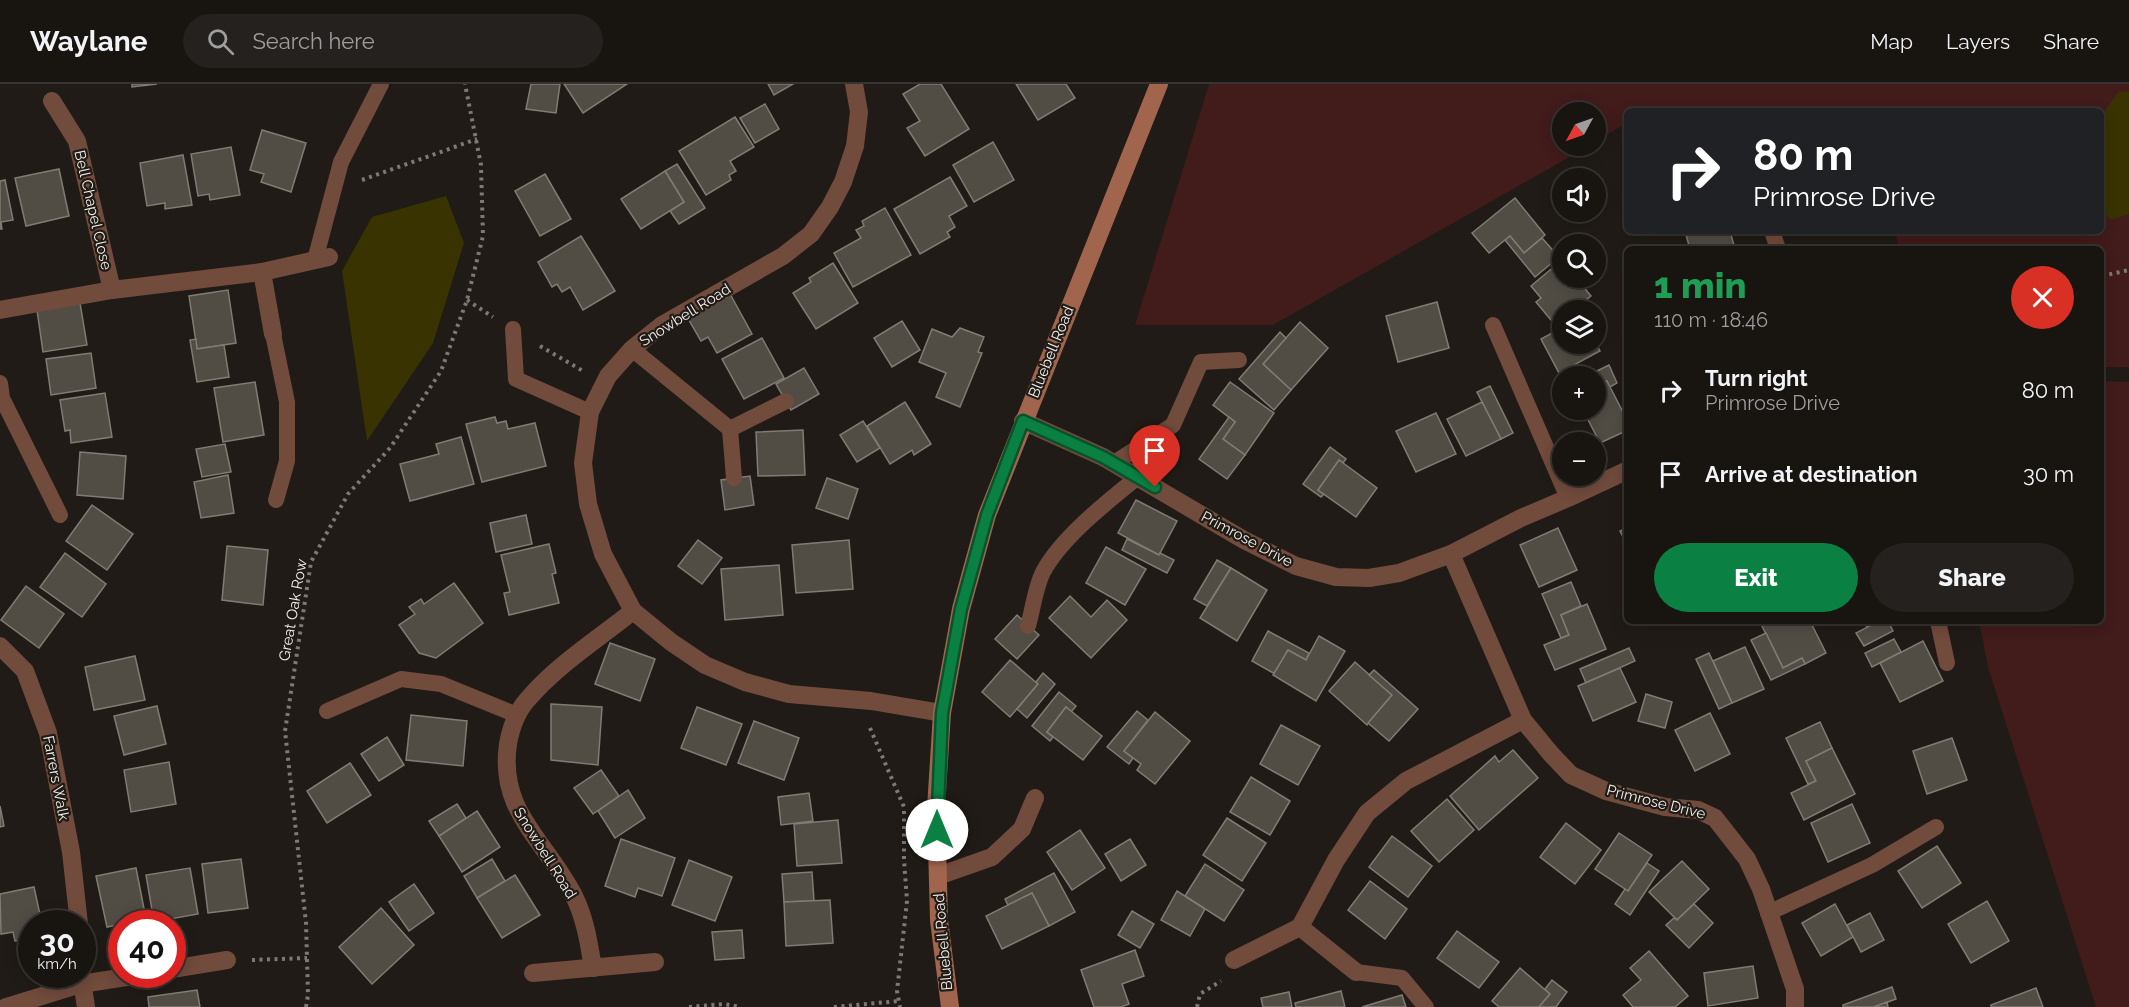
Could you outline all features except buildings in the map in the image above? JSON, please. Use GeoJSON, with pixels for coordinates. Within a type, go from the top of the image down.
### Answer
{"type":"FeatureCollection","features":[{"type":"Feature","properties":{"kind":"street","name":"Snowbell Road"},"geometry":{"type":"LineString","coordinates":[[854,84],[859,112],[855,146],[843,182],[830,207],[811,234],[783,256],[662,325],[632,349],[608,376],[590,412],[583,463],[588,504],[603,554],[633,611],[671,642],[705,665],[745,682],[789,694],[872,701],[942,713]]}},
{"type":"Feature","properties":{"kind":"street","name":"Bluebell Road"},"geometry":{"type":"LineString","coordinates":[[950,1007],[939,920],[936,808],[942,713],[961,609],[987,515],[1159,84]]}},
{"type":"Feature","properties":{"kind":"street","name":"Bell Chapel Close"},"geometry":{"type":"LineString","coordinates":[[52,101],[77,141],[112,290]]}},
{"type":"Feature","properties":{"kind":"street","name":"Bell Chapel Close"},"geometry":{"type":"LineString","coordinates":[[0,310],[112,290],[262,272],[322,259]]}},
{"type":"Feature","properties":{"kind":"street"},"geometry":{"type":"LineString","coordinates":[[262,272],[273,334]]}},
{"type":"Feature","properties":{"kind":"street","name":"Primrose Drive"},"geometry":{"type":"LineString","coordinates":[[1023,421],[1114,463],[1254,545],[1296,566],[1335,577],[1369,578],[1399,573],[1451,554],[1521,518],[1624,472]]}},
{"type":"Feature","properties":{"kind":"street","name":"Primrose Drive"},"geometry":{"type":"LineString","coordinates":[[1451,554],[1523,720],[1571,775],[1606,791],[1665,807],[1698,810],[1715,818],[1748,859],[1761,889],[1795,989],[1796,1007]]}},
{"type":"Feature","properties":{"kind":"street","name":"Snowbell Road"},"geometry":{"type":"LineString","coordinates":[[593,968],[586,930],[574,896],[561,872],[524,821],[512,800],[507,777],[507,752],[517,714],[527,699],[633,611]]}},
{"type":"Feature","properties":{"kind":"street","name":"Farrers Walk"},"geometry":{"type":"LineString","coordinates":[[0,646],[25,670],[48,733],[71,852],[77,910]]}},
{"type":"Feature","properties":{"kind":"street"},"geometry":{"type":"LineString","coordinates":[[1234,960],[1300,927],[1336,860],[1367,813],[1406,781],[1523,720]]}},
{"type":"Feature","properties":{"kind":"street","name":"Bluebell Road"},"geometry":{"type":"LineString","coordinates":[[938,876],[992,857],[1022,829],[1035,798]]}},
{"type":"Feature","properties":{"kind":"street"},"geometry":{"type":"LineString","coordinates":[[1300,927],[1356,972]]}},
{"type":"Feature","properties":{"kind":"street"},"geometry":{"type":"LineString","coordinates":[[186,967],[227,960]]}},
{"type":"Feature","properties":{"kind":"street"},"geometry":{"type":"LineString","coordinates":[[533,973],[655,962]]}},
{"type":"Feature","properties":{"kind":"street"},"geometry":{"type":"LineString","coordinates":[[6,1007],[59,988]]}},
{"type":"Feature","properties":{"kind":"street"},"geometry":{"type":"LineString","coordinates":[[82,988],[86,1007]]}},
{"type":"Feature","properties":{"kind":"lane"},"geometry":{"type":"LineString","coordinates":[[322,259],[341,162],[381,84]]}},
{"type":"Feature","properties":{"kind":"lane"},"geometry":{"type":"LineString","coordinates":[[1493,325],[1568,498]]}},
{"type":"Feature","properties":{"kind":"lane"},"geometry":{"type":"LineString","coordinates":[[513,329],[516,379],[590,412]]}},
{"type":"Feature","properties":{"kind":"lane"},"geometry":{"type":"LineString","coordinates":[[273,334],[286,402],[287,461],[276,500]]}},
{"type":"Feature","properties":{"kind":"lane"},"geometry":{"type":"LineString","coordinates":[[632,349],[730,429],[734,478]]}},
{"type":"Feature","properties":{"kind":"lane"},"geometry":{"type":"LineString","coordinates":[[1114,463],[1173,425],[1201,362],[1239,360]]}},
{"type":"Feature","properties":{"kind":"lane"},"geometry":{"type":"LineString","coordinates":[[0,383],[2,398],[60,515]]}},
{"type":"Feature","properties":{"kind":"lane"},"geometry":{"type":"LineString","coordinates":[[730,429],[786,401]]}},
{"type":"Feature","properties":{"kind":"lane"},"geometry":{"type":"LineString","coordinates":[[1028,626],[1043,573],[1059,551],[1096,512],[1137,477]]}},
{"type":"Feature","properties":{"kind":"lane"},"geometry":{"type":"LineString","coordinates":[[1939,624],[1947,663]]}},
{"type":"Feature","properties":{"kind":"lane"},"geometry":{"type":"LineString","coordinates":[[327,711],[401,679],[441,684],[517,714]]}},
{"type":"Feature","properties":{"kind":"lane"},"geometry":{"type":"LineString","coordinates":[[1768,913],[1872,865],[1936,827]]}},
{"type":"Feature","properties":{"kind":"lane"},"geometry":{"type":"LineString","coordinates":[[1356,972],[1402,978],[1426,1007]]}},
{"type":"Feature","properties":{"kind":"path","name":"Great Oak Row"},"geometry":{"type":"LineString","coordinates":[[306,1007],[306,923],[285,731],[311,562],[348,494],[390,448],[441,371],[466,300],[483,236],[482,165],[465,84]]}},
{"type":"Feature","properties":{"kind":"path"},"geometry":{"type":"LineString","coordinates":[[353,183],[477,139]]}},
{"type":"Feature","properties":{"kind":"path"},"geometry":{"type":"LineString","coordinates":[[2104,276],[2129,270]]}},
{"type":"Feature","properties":{"kind":"path"},"geometry":{"type":"LineString","coordinates":[[872,701],[868,723],[904,807],[907,901],[897,991],[900,1007]]}},
{"type":"Feature","properties":{"kind":"path"},"geometry":{"type":"LineString","coordinates":[[227,960],[307,958]]}},
{"type":"Feature","properties":{"kind":"path"},"geometry":{"type":"LineString","coordinates":[[1197,1007],[1200,994],[1226,978],[1234,960]]}},
{"type":"Feature","properties":{"kind":"path"},"geometry":{"type":"LineString","coordinates":[[834,1007],[899,1001]]}},
{"type":"Feature","properties":{"kind":"path"},"geometry":{"type":"LineString","coordinates":[[689,1007],[724,1004],[741,1007]]}},
{"type":"Feature","properties":{"kind":"shaded area"},"geometry":{"type":"Polygon","coordinates":[[[1209,84],[2129,84],[2129,367],[2104,367],[2104,246],[1898,246],[1896,234],[2104,234],[2104,108],[1624,108],[1624,125],[1606,135],[1606,102],[1552,102],[1552,156],[1571,156],[1273,325],[1135,325],[1209,84]]]}},
{"type":"Feature","properties":{"kind":"shaded area"},"geometry":{"type":"Polygon","coordinates":[[[2129,91],[2129,214],[2111,220],[2104,212],[2104,112],[2118,92],[2129,91]]]}},
{"type":"Feature","properties":{"kind":"shaded area"},"geometry":{"type":"Polygon","coordinates":[[[446,196],[464,243],[433,343],[367,441],[342,271],[372,217],[446,196]]]}},
{"type":"Feature","properties":{"kind":"shaded area"},"geometry":{"type":"Polygon","coordinates":[[[2104,381],[2129,382],[2129,1007],[2096,1007],[1988,667],[1980,624],[2104,624],[2104,381]]]}},
{"type":"Feature","properties":{"kind":"route"},"geometry":{"type":"LineString","coordinates":[[937,830],[936,808],[942,713],[961,609],[987,515],[1023,421],[1103,457],[1155,487]]}}]}
